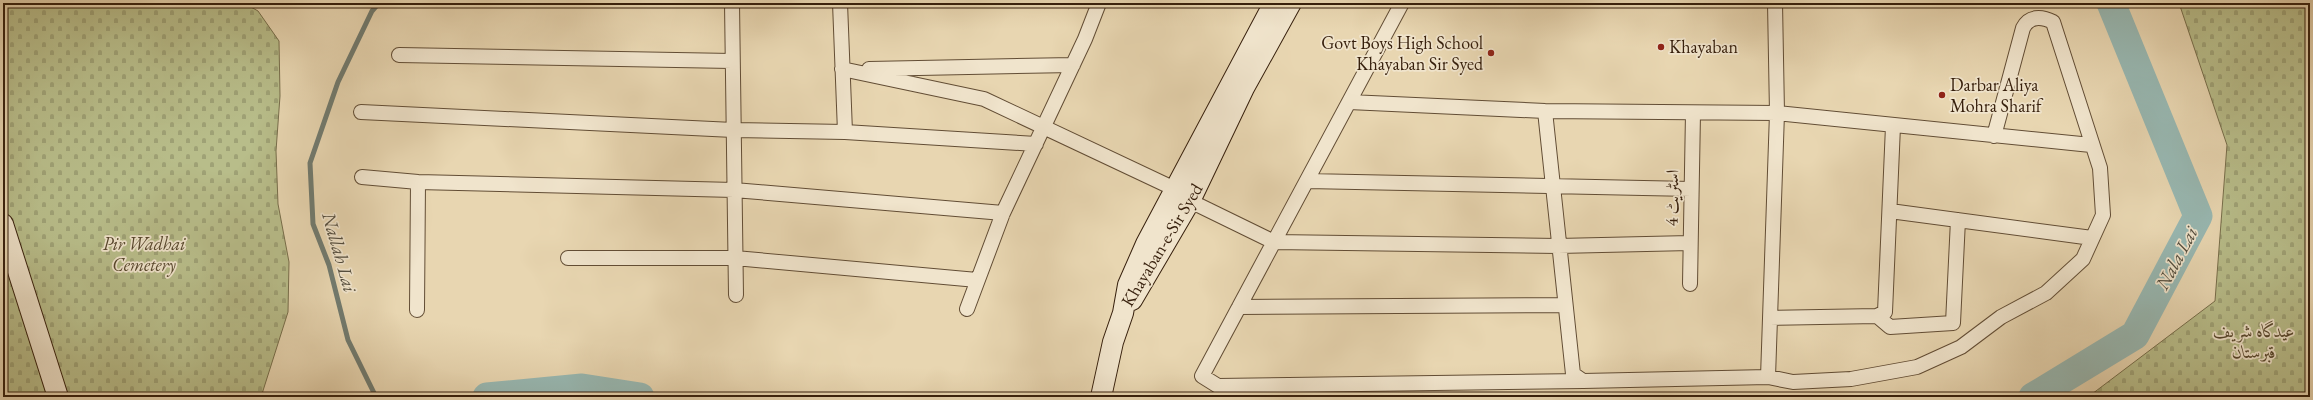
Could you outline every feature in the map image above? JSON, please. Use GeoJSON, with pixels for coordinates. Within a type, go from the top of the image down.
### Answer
{"type":"FeatureCollection","features":[{"type":"Feature","properties":{"kind":"main road","name":"Khayaban-e-Sir Syed"},"geometry":{"type":"LineString","coordinates":[[1183,195],[1274,3]]}},
{"type":"Feature","properties":{"kind":"main road","name":"Khayaban-e-Sir Syed"},"geometry":{"type":"LineString","coordinates":[[1101,397],[1113,342],[1123,313],[1128,285],[1146,244],[1183,195],[1291,3]]}},
{"type":"Feature","properties":{"kind":"main road"},"geometry":{"type":"LineString","coordinates":[[3,224],[58,397]]}},
{"type":"Feature","properties":{"kind":"street"},"geometry":{"type":"LineString","coordinates":[[732,3],[736,295]]}},
{"type":"Feature","properties":{"kind":"street"},"geometry":{"type":"LineString","coordinates":[[840,3],[845,132]]}},
{"type":"Feature","properties":{"kind":"street"},"geometry":{"type":"LineString","coordinates":[[967,308],[1003,213],[1073,65],[1098,3]]}},
{"type":"Feature","properties":{"kind":"street"},"geometry":{"type":"LineString","coordinates":[[1402,3],[1202,376],[1218,386],[1768,377],[1793,382],[1851,379],[1917,366],[1961,346],[2001,317],[2046,293],[2083,259],[2103,215],[2100,168],[2091,145],[2052,22],[2046,19],[2033,18],[2027,21],[2023,28],[1994,136]]}},
{"type":"Feature","properties":{"kind":"street"},"geometry":{"type":"LineString","coordinates":[[1768,377],[1776,113],[1775,3]]}},
{"type":"Feature","properties":{"kind":"street"},"geometry":{"type":"LineString","coordinates":[[399,55],[732,61]]}},
{"type":"Feature","properties":{"kind":"street"},"geometry":{"type":"LineString","coordinates":[[842,69],[1073,65]]}},
{"type":"Feature","properties":{"kind":"street"},"geometry":{"type":"LineString","coordinates":[[842,69],[984,99],[1183,195],[1274,242],[1558,246],[1690,243]]}},
{"type":"Feature","properties":{"kind":"street"},"geometry":{"type":"LineString","coordinates":[[1349,102],[1545,111],[1776,113],[2091,145]]}},
{"type":"Feature","properties":{"kind":"street"},"geometry":{"type":"LineString","coordinates":[[1545,111],[1558,246],[1573,374],[1583,381]]}},
{"type":"Feature","properties":{"kind":"street"},"geometry":{"type":"LineString","coordinates":[[361,112],[733,130],[845,132],[1036,144]]}},
{"type":"Feature","properties":{"kind":"street","name":"اسٹریٹ 4"},"geometry":{"type":"LineString","coordinates":[[1690,284],[1693,113]]}},
{"type":"Feature","properties":{"kind":"street"},"geometry":{"type":"LineString","coordinates":[[1770,318],[1877,316],[1885,312],[1893,126]]}},
{"type":"Feature","properties":{"kind":"street"},"geometry":{"type":"LineString","coordinates":[[362,177],[418,182],[734,190],[1003,213]]}},
{"type":"Feature","properties":{"kind":"street"},"geometry":{"type":"LineString","coordinates":[[1307,181],[1691,189]]}},
{"type":"Feature","properties":{"kind":"street"},"geometry":{"type":"LineString","coordinates":[[417,310],[418,182]]}},
{"type":"Feature","properties":{"kind":"street"},"geometry":{"type":"LineString","coordinates":[[1890,211],[2092,238]]}},
{"type":"Feature","properties":{"kind":"street"},"geometry":{"type":"LineString","coordinates":[[1877,316],[1890,327],[1953,323],[1958,220]]}},
{"type":"Feature","properties":{"kind":"street"},"geometry":{"type":"LineString","coordinates":[[568,258],[735,258],[977,280]]}},
{"type":"Feature","properties":{"kind":"street"},"geometry":{"type":"LineString","coordinates":[[1239,307],[1565,305]]}},
{"type":"Feature","properties":{"kind":"green space","name":"Pir Wadhai Cemetery"},"geometry":{"type":"Polygon","coordinates":[[[3,3],[244,3],[258,11],[279,41],[280,96],[276,151],[278,204],[289,262],[288,312],[261,397],[3,397],[3,3]]]}},
{"type":"Feature","properties":{"kind":"green space","name":"عیدگاہ شریف قبرستان"},"geometry":{"type":"Polygon","coordinates":[[[2179,3],[2310,3],[2310,397],[2088,397],[2215,301],[2227,145],[2179,3]]]}},
{"type":"Feature","properties":{"kind":"waterway","name":"Nallah Lai"},"geometry":{"type":"LineString","coordinates":[[376,397],[348,340],[329,265],[313,224],[310,163],[338,82],[372,11],[379,3]]}},
{"type":"Feature","properties":{"kind":"waterway","name":"Nala Lai"},"geometry":{"type":"LineString","coordinates":[[2033,397],[2135,335],[2198,216],[2111,3]]}},
{"type":"Feature","properties":{"kind":"waterway","name":"Nala Lai"},"geometry":{"type":"LineString","coordinates":[[487,397],[582,388],[640,397]]}},
{"type":"Feature","properties":{"kind":"place","name":"Khayaban"},"geometry":{"type":"Point","coordinates":[1661,47]}},
{"type":"Feature","properties":{"kind":"place","name":"Govt Boys High School Khayaban Sir Syed"},"geometry":{"type":"Point","coordinates":[1491,53]}},
{"type":"Feature","properties":{"kind":"place","name":"Darbar Aliya Mohra Sharif"},"geometry":{"type":"Point","coordinates":[1942,95]}}]}
